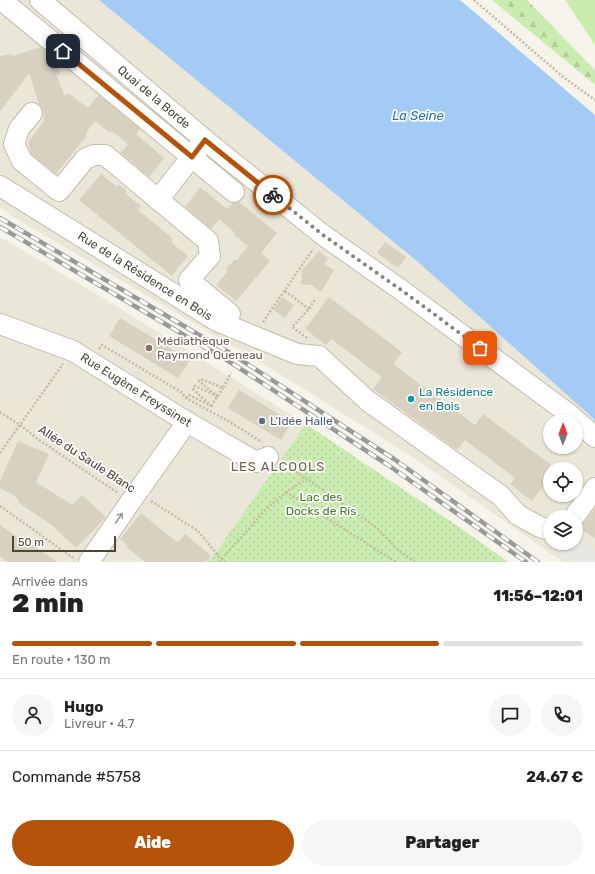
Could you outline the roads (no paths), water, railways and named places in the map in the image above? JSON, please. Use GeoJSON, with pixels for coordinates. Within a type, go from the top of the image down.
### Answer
{"type":"FeatureCollection","features":[{"type":"Feature","properties":{"kind":"street","name":"Quai de la Borde"},"geometry":{"type":"LineString","coordinates":[[40,0],[205,140],[323,235],[404,292],[568,414],[595,437]]}},
{"type":"Feature","properties":{"kind":"street"},"geometry":{"type":"LineString","coordinates":[[4,4],[234,192]]}},
{"type":"Feature","properties":{"kind":"street"},"geometry":{"type":"LineString","coordinates":[[32,113],[19,129],[14,144],[22,161],[59,191]]}},
{"type":"Feature","properties":{"kind":"street"},"geometry":{"type":"LineString","coordinates":[[158,200],[205,140]]}},
{"type":"Feature","properties":{"kind":"street"},"geometry":{"type":"LineString","coordinates":[[94,155],[105,155],[158,200],[208,241],[210,256],[189,280],[175,289],[50,206],[59,191],[85,159],[94,155]]}},
{"type":"Feature","properties":{"kind":"street","name":"Rue de la Résidence en Bois"},"geometry":{"type":"LineString","coordinates":[[0,186],[217,321],[303,347],[319,356],[368,401],[501,496],[518,515],[543,528]]}},
{"type":"Feature","properties":{"kind":"street"},"geometry":{"type":"LineString","coordinates":[[189,280],[230,314]]}},
{"type":"Feature","properties":{"kind":"street","name":"Rue Eugène Freyssinet"},"geometry":{"type":"LineString","coordinates":[[0,324],[73,351],[187,422],[256,462],[268,457]]}},
{"type":"Feature","properties":{"kind":"street"},"geometry":{"type":"LineString","coordinates":[[89,562],[130,501],[187,422]]}},
{"type":"Feature","properties":{"kind":"street"},"geometry":{"type":"LineString","coordinates":[[579,510],[595,488]]}},
{"type":"Feature","properties":{"kind":"water","name":"La Seine"},"geometry":{"type":"Polygon","coordinates":[[[99,0],[460,0],[595,115],[595,420],[418,262],[99,0]]]}},
{"type":"Feature","properties":{"kind":"railway"},"geometry":{"type":"LineString","coordinates":[[0,218],[235,356],[394,459],[538,562]]}},
{"type":"Feature","properties":{"kind":"railway"},"geometry":{"type":"LineString","coordinates":[[0,227],[230,362],[388,465],[526,562]]}},
{"type":"Feature","properties":{"kind":"place","name":"Médiathèque Raymond Queneau"},"geometry":{"type":"Point","coordinates":[149,348]}},
{"type":"Feature","properties":{"kind":"place","name":"La Résidence en Bois"},"geometry":{"type":"Point","coordinates":[411,399]}},
{"type":"Feature","properties":{"kind":"place","name":"L'Idée Halle"},"geometry":{"type":"Point","coordinates":[262,421]}},
{"type":"Feature","properties":{"kind":"district","name":"LES ALCOOLS"},"geometry":{"type":"Point","coordinates":[278,466]}},
{"type":"Feature","properties":{"kind":"park label","name":"Lac des Docks de Ris"},"geometry":{"type":"Point","coordinates":[321,504]}}]}
